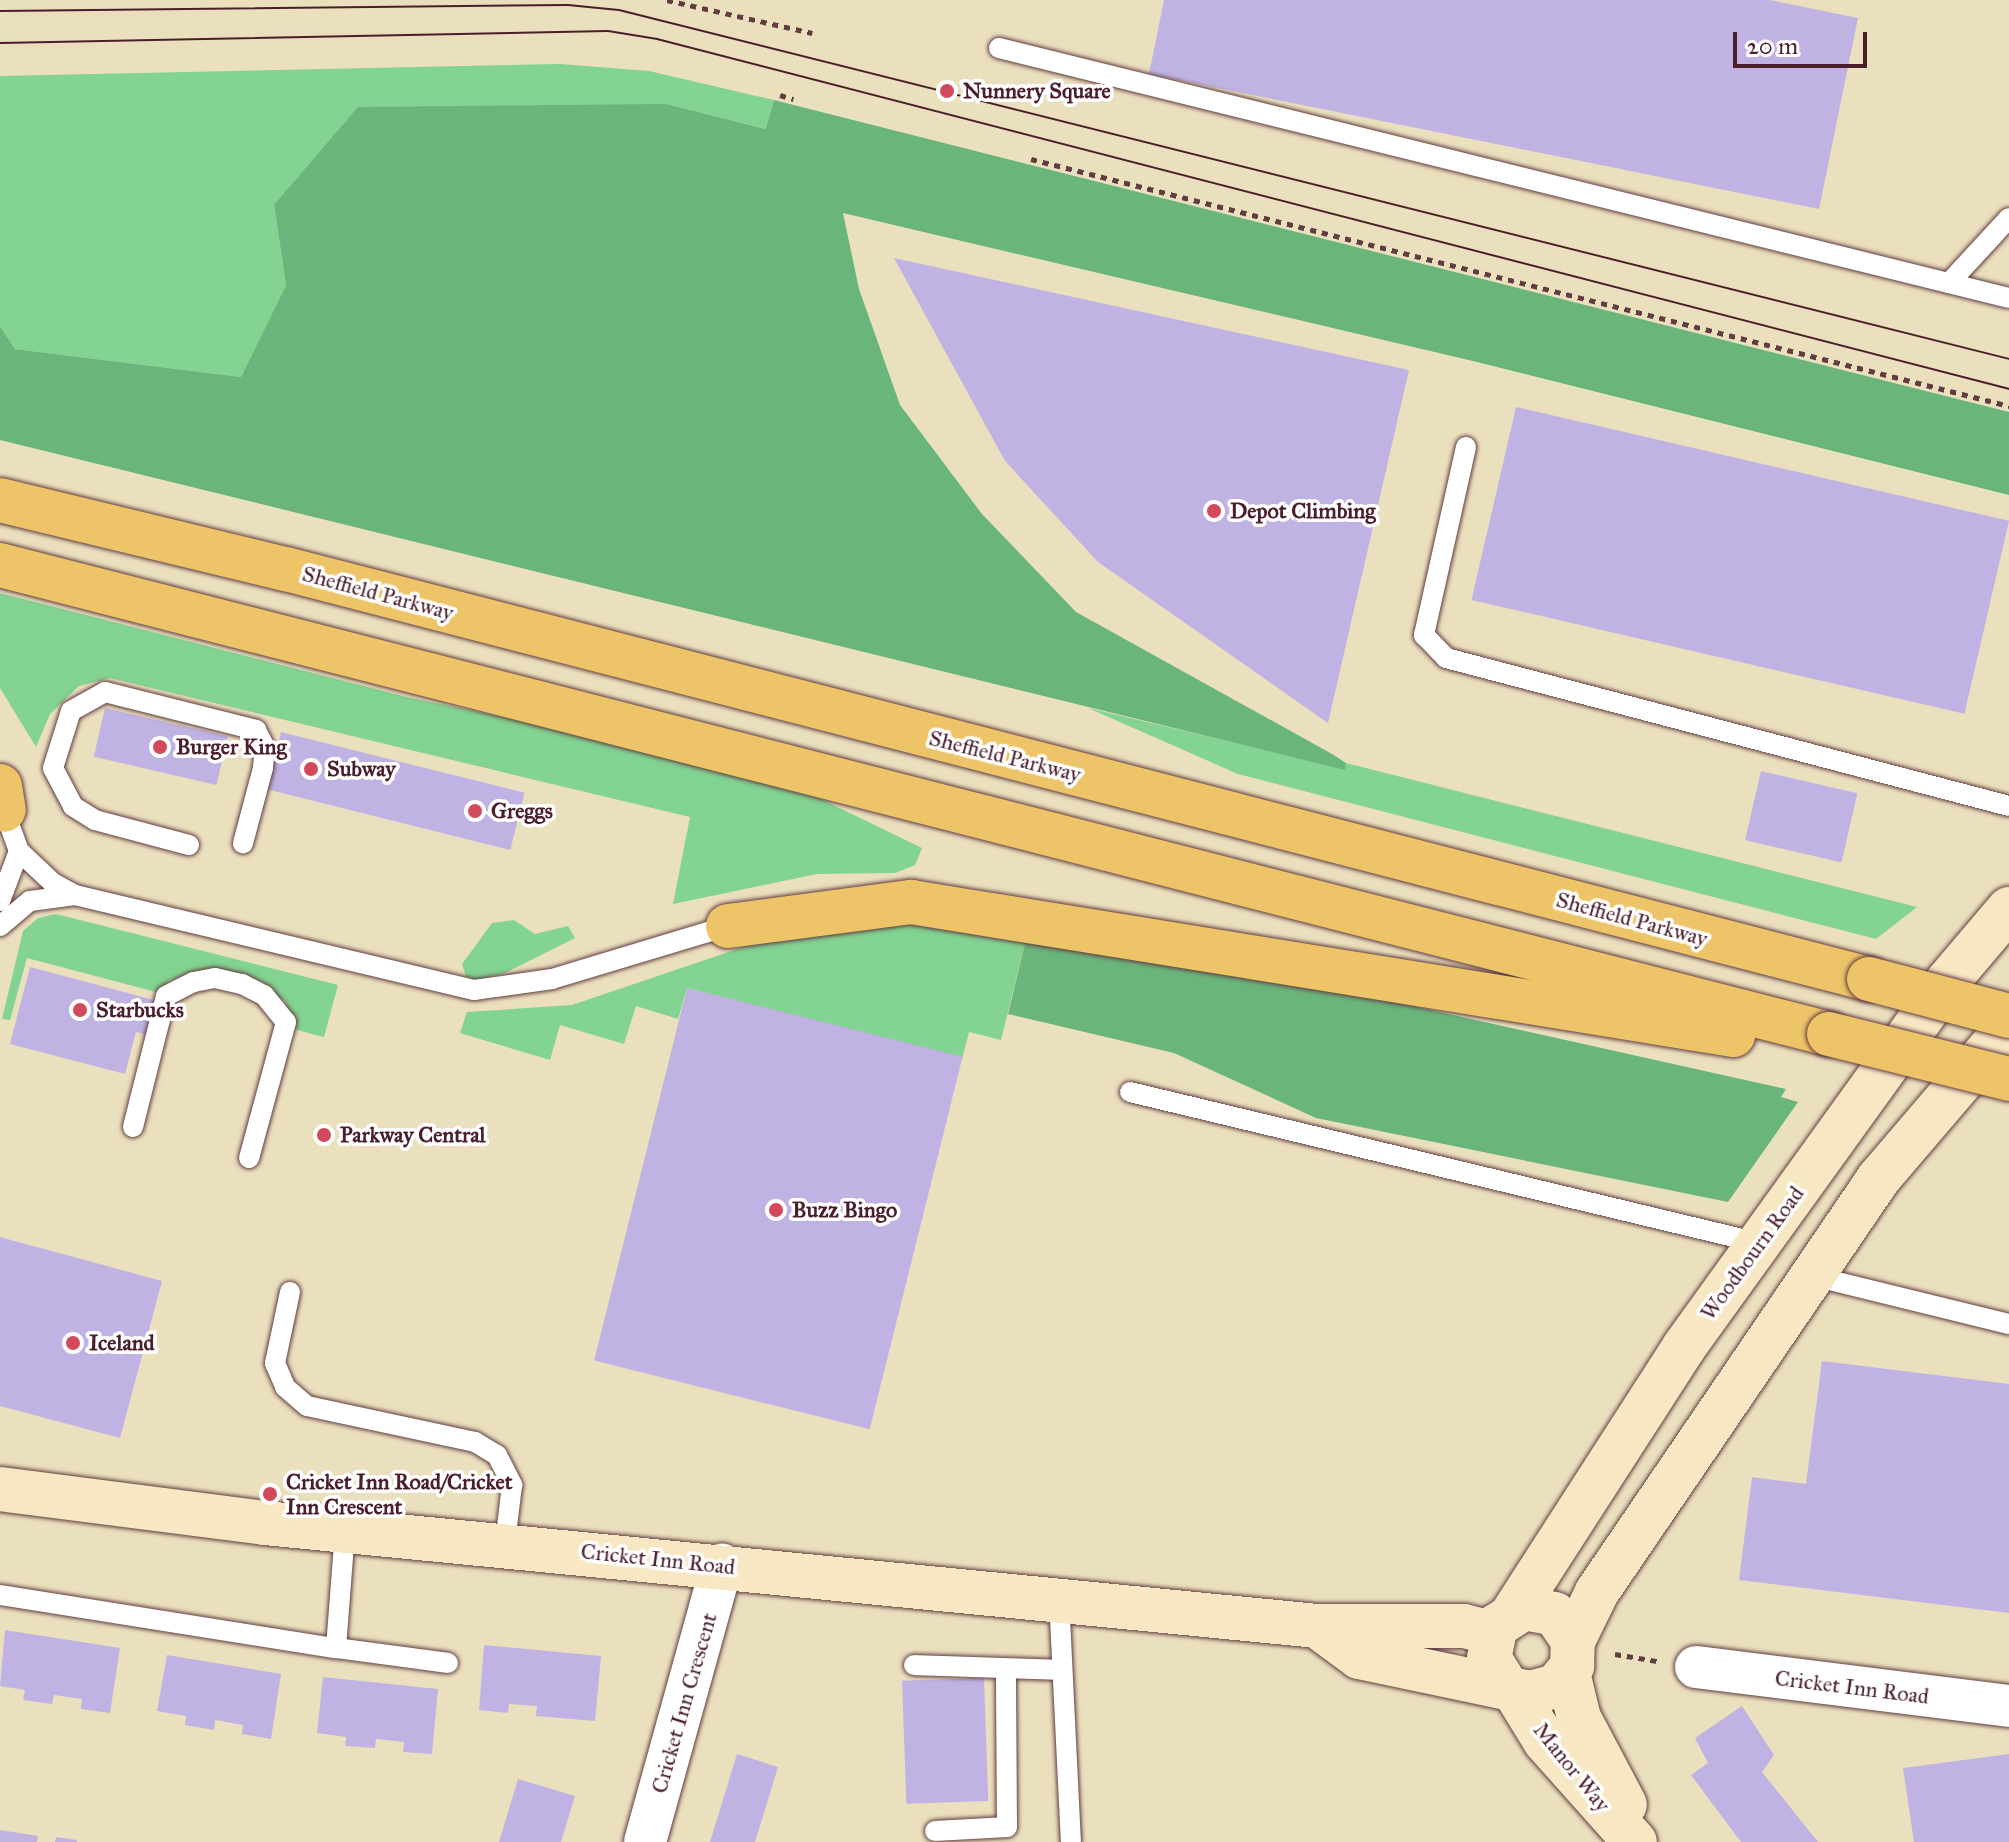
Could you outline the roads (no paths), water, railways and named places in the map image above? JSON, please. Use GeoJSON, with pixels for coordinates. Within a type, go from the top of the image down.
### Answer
{"type":"FeatureCollection","features":[{"type":"Feature","properties":{"kind":"highway","name":"Sheffield Parkway"},"geometry":{"type":"LineString","coordinates":[[0,500],[301,573],[2009,1016]]}},
{"type":"Feature","properties":{"kind":"highway"},"geometry":{"type":"LineString","coordinates":[[0,565],[1823,1042]]}},
{"type":"Feature","properties":{"kind":"highway"},"geometry":{"type":"LineString","coordinates":[[728,926],[911,902],[1823,1042],[2009,1079]]}},
{"type":"Feature","properties":{"kind":"street","name":"Woodbourn Road"},"geometry":{"type":"LineString","coordinates":[[1503,1622],[1684,1347],[1947,982],[2009,909]]}},
{"type":"Feature","properties":{"kind":"street"},"geometry":{"type":"LineString","coordinates":[[1572,1654],[1597,1592],[1813,1276],[1908,1140],[2009,1026]]}},
{"type":"Feature","properties":{"kind":"street"},"geometry":{"type":"LineString","coordinates":[[1759,1243],[1813,1276]]}},
{"type":"Feature","properties":{"kind":"street","name":"Cricket Inn Road"},"geometry":{"type":"LineString","coordinates":[[0,1489],[345,1530],[1059,1598],[1317,1626],[1464,1626],[1503,1622]]}},
{"type":"Feature","properties":{"kind":"street","name":"Cricket Inn Crescent"},"geometry":{"type":"LineString","coordinates":[[645,1842],[722,1565]]}},
{"type":"Feature","properties":{"kind":"street","name":"Manor Way"},"geometry":{"type":"LineString","coordinates":[[1635,1842],[1545,1741],[1489,1658],[1503,1622],[1536,1607],[1555,1614],[1572,1654],[1579,1718],[1644,1842]]}},
{"type":"Feature","properties":{"kind":"street"},"geometry":{"type":"LineString","coordinates":[[1317,1626],[1359,1657],[1510,1687]]}},
{"type":"Feature","properties":{"kind":"street","name":"Manor Way"},"geometry":{"type":"LineString","coordinates":[[1510,1687],[1546,1690],[1572,1654]]}},
{"type":"Feature","properties":{"kind":"street","name":"Cricket Inn Road"},"geometry":{"type":"LineString","coordinates":[[1696,1667],[2009,1706]]}},
{"type":"Feature","properties":{"kind":"lane"},"geometry":{"type":"LineString","coordinates":[[999,48],[2009,298]]}},
{"type":"Feature","properties":{"kind":"lane"},"geometry":{"type":"LineString","coordinates":[[1949,283],[2009,218]]}},
{"type":"Feature","properties":{"kind":"lane"},"geometry":{"type":"LineString","coordinates":[[1466,447],[1424,635],[1446,658],[2009,806]]}},
{"type":"Feature","properties":{"kind":"lane"},"geometry":{"type":"LineString","coordinates":[[189,845],[95,820],[73,806],[53,768],[71,711],[105,692],[256,730],[265,748],[263,768],[243,843]]}},
{"type":"Feature","properties":{"kind":"lane"},"geometry":{"type":"LineString","coordinates":[[2,798],[19,851],[53,883],[75,895],[172,915],[304,952],[474,990],[552,979],[728,926]]}},
{"type":"Feature","properties":{"kind":"lane"},"geometry":{"type":"LineString","coordinates":[[0,901],[19,851]]}},
{"type":"Feature","properties":{"kind":"lane"},"geometry":{"type":"LineString","coordinates":[[0,926],[30,901],[75,895]]}},
{"type":"Feature","properties":{"kind":"lane"},"geometry":{"type":"LineString","coordinates":[[133,1127],[166,996],[194,982],[215,978],[242,984],[264,995],[286,1022],[249,1158]]}},
{"type":"Feature","properties":{"kind":"lane"},"geometry":{"type":"LineString","coordinates":[[1130,1092],[1759,1243]]}},
{"type":"Feature","properties":{"kind":"lane"},"geometry":{"type":"LineString","coordinates":[[1813,1276],[2009,1324]]}},
{"type":"Feature","properties":{"kind":"lane"},"geometry":{"type":"LineString","coordinates":[[290,1292],[275,1363],[285,1387],[307,1406],[475,1442],[497,1455],[512,1485],[505,1544]]}},
{"type":"Feature","properties":{"kind":"lane"},"geometry":{"type":"LineString","coordinates":[[336,1648],[345,1530]]}},
{"type":"Feature","properties":{"kind":"lane"},"geometry":{"type":"LineString","coordinates":[[0,1595],[448,1663]]}},
{"type":"Feature","properties":{"kind":"lane"},"geometry":{"type":"LineString","coordinates":[[1059,1598],[1071,1842]]}},
{"type":"Feature","properties":{"kind":"lane"},"geometry":{"type":"LineString","coordinates":[[914,1665],[1062,1670]]}},
{"type":"Feature","properties":{"kind":"lane"},"geometry":{"type":"LineString","coordinates":[[935,1831],[1007,1827],[1006,1670]]}},
{"type":"Feature","properties":{"kind":"tram line"},"geometry":{"type":"LineString","coordinates":[[0,11],[568,5],[619,10],[2009,359]]}},
{"type":"Feature","properties":{"kind":"tram line"},"geometry":{"type":"LineString","coordinates":[[0,43],[608,31],[657,39],[2009,389]]}},
{"type":"Feature","properties":{"kind":"place","name":"Nunnery Square"},"geometry":{"type":"Point","coordinates":[947,91]}},
{"type":"Feature","properties":{"kind":"place","name":"Depot Climbing"},"geometry":{"type":"Point","coordinates":[1214,511]}},
{"type":"Feature","properties":{"kind":"place","name":"Burger King"},"geometry":{"type":"Point","coordinates":[160,747]}},
{"type":"Feature","properties":{"kind":"place","name":"Subway"},"geometry":{"type":"Point","coordinates":[311,769]}},
{"type":"Feature","properties":{"kind":"place","name":"Greggs"},"geometry":{"type":"Point","coordinates":[475,811]}},
{"type":"Feature","properties":{"kind":"place","name":"Starbucks"},"geometry":{"type":"Point","coordinates":[80,1010]}},
{"type":"Feature","properties":{"kind":"place","name":"Parkway Central"},"geometry":{"type":"Point","coordinates":[324,1135]}},
{"type":"Feature","properties":{"kind":"place","name":"Buzz Bingo"},"geometry":{"type":"Point","coordinates":[776,1210]}},
{"type":"Feature","properties":{"kind":"place","name":"Iceland"},"geometry":{"type":"Point","coordinates":[73,1343]}},
{"type":"Feature","properties":{"kind":"place","name":"Cricket Inn Road/Cricket Inn Crescent"},"geometry":{"type":"Point","coordinates":[270,1494]}}]}
